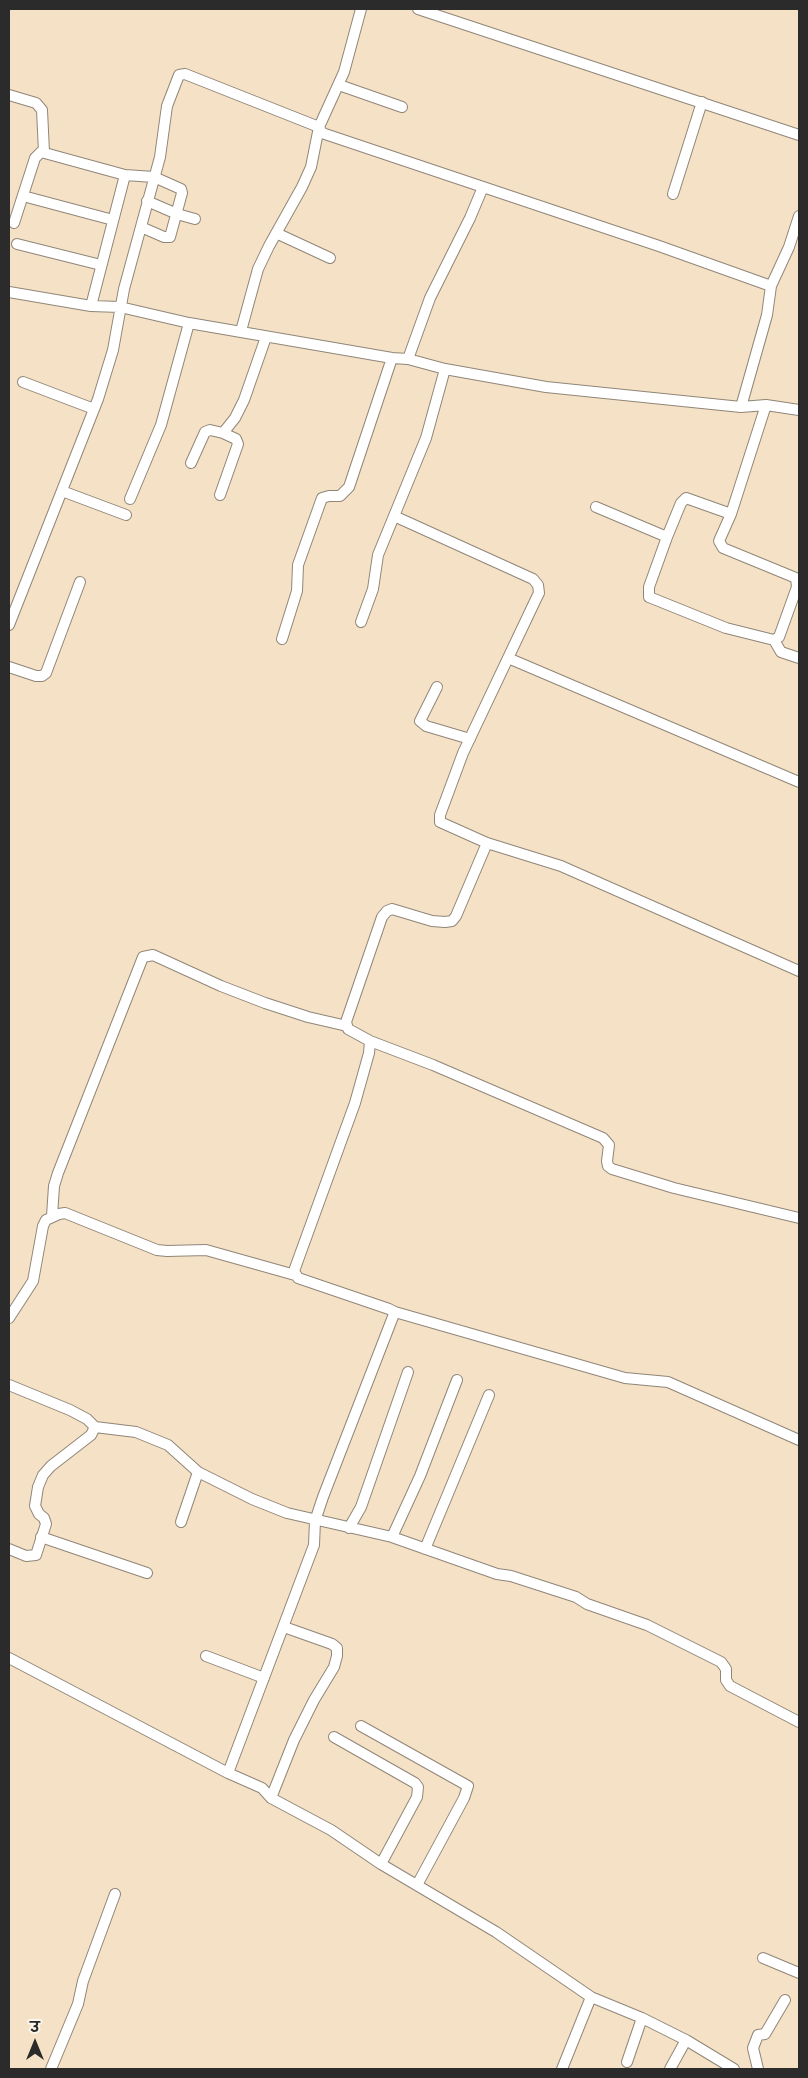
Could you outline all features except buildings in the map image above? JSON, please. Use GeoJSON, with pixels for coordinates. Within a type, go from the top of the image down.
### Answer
{"type":"FeatureCollection","features":[{"type":"Feature","properties":{"kind":"street"},"geometry":{"type":"LineString","coordinates":[[241,331],[258,269],[311,167],[319,127],[339,85],[362,9]]}},
{"type":"Feature","properties":{"kind":"street"},"geometry":{"type":"LineString","coordinates":[[418,9],[799,135]]}},
{"type":"Feature","properties":{"kind":"street"},"geometry":{"type":"LineString","coordinates":[[9,625],[94,409],[113,350],[120,307],[160,157],[167,106],[179,75],[185,74],[319,127],[322,133],[483,186],[771,286]]}},
{"type":"Feature","properties":{"kind":"street"},"geometry":{"type":"LineString","coordinates":[[339,85],[402,108]]}},
{"type":"Feature","properties":{"kind":"street"},"geometry":{"type":"LineString","coordinates":[[9,95],[36,102],[42,110],[44,152]]}},
{"type":"Feature","properties":{"kind":"street"},"geometry":{"type":"LineString","coordinates":[[673,194],[702,102]]}},
{"type":"Feature","properties":{"kind":"street"},"geometry":{"type":"LineString","coordinates":[[14,223],[35,158],[39,152],[44,152],[125,175],[154,177],[181,189],[177,214],[171,234],[167,238],[141,227]]}},
{"type":"Feature","properties":{"kind":"street"},"geometry":{"type":"LineString","coordinates":[[91,306],[125,175]]}},
{"type":"Feature","properties":{"kind":"street"},"geometry":{"type":"LineString","coordinates":[[408,359],[430,298],[470,218],[483,186]]}},
{"type":"Feature","properties":{"kind":"street"},"geometry":{"type":"LineString","coordinates":[[23,196],[113,220]]}},
{"type":"Feature","properties":{"kind":"street"},"geometry":{"type":"LineString","coordinates":[[148,201],[177,214],[195,219]]}},
{"type":"Feature","properties":{"kind":"street"},"geometry":{"type":"LineString","coordinates":[[741,407],[767,315],[771,286],[797,229],[799,216]]}},
{"type":"Feature","properties":{"kind":"street"},"geometry":{"type":"LineString","coordinates":[[276,233],[330,258]]}},
{"type":"Feature","properties":{"kind":"street"},"geometry":{"type":"LineString","coordinates":[[17,244],[101,265]]}},
{"type":"Feature","properties":{"kind":"street"},"geometry":{"type":"LineString","coordinates":[[9,292],[91,306],[120,307],[189,323],[392,358],[408,359],[445,369],[546,387],[741,407],[766,405],[799,410]]}},
{"type":"Feature","properties":{"kind":"street"},"geometry":{"type":"LineString","coordinates":[[130,499],[161,425],[189,323]]}},
{"type":"Feature","properties":{"kind":"street"},"geometry":{"type":"LineString","coordinates":[[224,433],[235,418],[244,400],[266,337]]}},
{"type":"Feature","properties":{"kind":"street"},"geometry":{"type":"LineString","coordinates":[[282,639],[297,591],[298,565],[322,498],[340,496],[349,487],[392,358]]}},
{"type":"Feature","properties":{"kind":"street"},"geometry":{"type":"LineString","coordinates":[[361,622],[372,589],[378,555],[426,438],[445,369]]}},
{"type":"Feature","properties":{"kind":"street"},"geometry":{"type":"LineString","coordinates":[[23,382],[94,409]]}},
{"type":"Feature","properties":{"kind":"street"},"geometry":{"type":"LineString","coordinates":[[766,405],[731,514],[720,534],[720,544],[730,551],[791,575],[798,582],[779,637],[774,640]]}},
{"type":"Feature","properties":{"kind":"street"},"geometry":{"type":"LineString","coordinates":[[191,463],[205,432],[210,430],[224,433],[236,439],[238,444],[220,495]]}},
{"type":"Feature","properties":{"kind":"street"},"geometry":{"type":"LineString","coordinates":[[62,491],[126,515]]}},
{"type":"Feature","properties":{"kind":"street"},"geometry":{"type":"LineString","coordinates":[[731,514],[686,498],[681,502],[649,587],[649,597],[726,628],[774,640],[781,652],[799,658]]}},
{"type":"Feature","properties":{"kind":"street"},"geometry":{"type":"LineString","coordinates":[[596,507],[667,537]]}},
{"type":"Feature","properties":{"kind":"street"},"geometry":{"type":"LineString","coordinates":[[394,516],[533,578],[538,585],[539,593],[470,739],[440,818],[443,824],[487,843],[561,866],[799,971]]}},
{"type":"Feature","properties":{"kind":"street"},"geometry":{"type":"LineString","coordinates":[[9,666],[36,676],[42,676],[46,673],[80,582]]}},
{"type":"Feature","properties":{"kind":"street"},"geometry":{"type":"LineString","coordinates":[[508,658],[799,782]]}},
{"type":"Feature","properties":{"kind":"street"},"geometry":{"type":"LineString","coordinates":[[437,686],[420,721],[426,726],[470,739]]}},
{"type":"Feature","properties":{"kind":"street"},"geometry":{"type":"LineString","coordinates":[[347,1026],[382,917],[387,911],[392,909],[420,919],[452,921],[456,916],[487,843]]}},
{"type":"Feature","properties":{"kind":"street"},"geometry":{"type":"LineString","coordinates":[[52,1216],[54,1186],[58,1173],[143,957],[153,955],[251,998],[294,1013],[347,1026],[348,1029],[370,1041],[433,1065],[603,1138],[609,1144],[607,1162],[608,1166],[612,1169],[674,1188],[799,1218]]}},
{"type":"Feature","properties":{"kind":"street"},"geometry":{"type":"LineString","coordinates":[[295,1275],[294,1268],[355,1103],[369,1053],[370,1041]]}},
{"type":"Feature","properties":{"kind":"street"},"geometry":{"type":"LineString","coordinates":[[9,1318],[33,1281],[43,1226],[46,1220],[52,1216],[66,1213],[157,1250],[167,1252],[206,1250],[295,1275],[395,1312],[625,1378],[668,1382],[799,1440]]}},
{"type":"Feature","properties":{"kind":"street"},"geometry":{"type":"LineString","coordinates":[[228,1773],[314,1545],[316,1521],[395,1312]]}},
{"type":"Feature","properties":{"kind":"street"},"geometry":{"type":"LineString","coordinates":[[349,1528],[360,1507],[408,1372]]}},
{"type":"Feature","properties":{"kind":"street"},"geometry":{"type":"LineString","coordinates":[[392,1538],[420,1476],[457,1380]]}},
{"type":"Feature","properties":{"kind":"street"},"geometry":{"type":"LineString","coordinates":[[9,1385],[87,1418],[95,1427],[136,1432],[168,1445],[198,1472],[274,1508],[316,1521],[392,1538],[576,1598],[587,1604],[647,1625],[721,1662],[726,1669],[726,1680],[730,1686],[799,1722]]}},
{"type":"Feature","properties":{"kind":"street"},"geometry":{"type":"LineString","coordinates":[[425,1549],[488,1395]]}},
{"type":"Feature","properties":{"kind":"street"},"geometry":{"type":"LineString","coordinates":[[9,1549],[26,1556],[36,1555],[45,1521],[35,1506],[38,1487],[43,1475],[51,1466],[91,1435],[95,1427]]}},
{"type":"Feature","properties":{"kind":"street"},"geometry":{"type":"LineString","coordinates":[[181,1522],[198,1472]]}},
{"type":"Feature","properties":{"kind":"street"},"geometry":{"type":"LineString","coordinates":[[42,1537],[147,1573]]}},
{"type":"Feature","properties":{"kind":"street"},"geometry":{"type":"LineString","coordinates":[[271,1798],[294,1740],[314,1700],[334,1667],[337,1656],[337,1648],[332,1644],[284,1627]]}},
{"type":"Feature","properties":{"kind":"street"},"geometry":{"type":"LineString","coordinates":[[206,1656],[264,1678]]}},
{"type":"Feature","properties":{"kind":"street"},"geometry":{"type":"LineString","coordinates":[[9,1658],[228,1773],[262,1788],[271,1798],[331,1830],[381,1864],[496,1932],[591,1998],[642,2018],[686,2040],[734,2069]]}},
{"type":"Feature","properties":{"kind":"street"},"geometry":{"type":"LineString","coordinates":[[361,1726],[468,1786],[464,1798],[417,1885]]}},
{"type":"Feature","properties":{"kind":"street"},"geometry":{"type":"LineString","coordinates":[[334,1737],[415,1782],[418,1787],[417,1797],[381,1864]]}},
{"type":"Feature","properties":{"kind":"street"},"geometry":{"type":"LineString","coordinates":[[51,2069],[78,2004],[83,1981],[115,1894]]}},
{"type":"Feature","properties":{"kind":"street"},"geometry":{"type":"LineString","coordinates":[[763,1958],[799,1972]]}},
{"type":"Feature","properties":{"kind":"street"},"geometry":{"type":"LineString","coordinates":[[562,2069],[591,1998]]}},
{"type":"Feature","properties":{"kind":"street"},"geometry":{"type":"LineString","coordinates":[[758,2069],[753,2048],[758,2035],[765,2034],[785,2000]]}},
{"type":"Feature","properties":{"kind":"street"},"geometry":{"type":"LineString","coordinates":[[627,2062],[642,2018]]}},
{"type":"Feature","properties":{"kind":"street"},"geometry":{"type":"LineString","coordinates":[[670,2069],[686,2040]]}}]}
